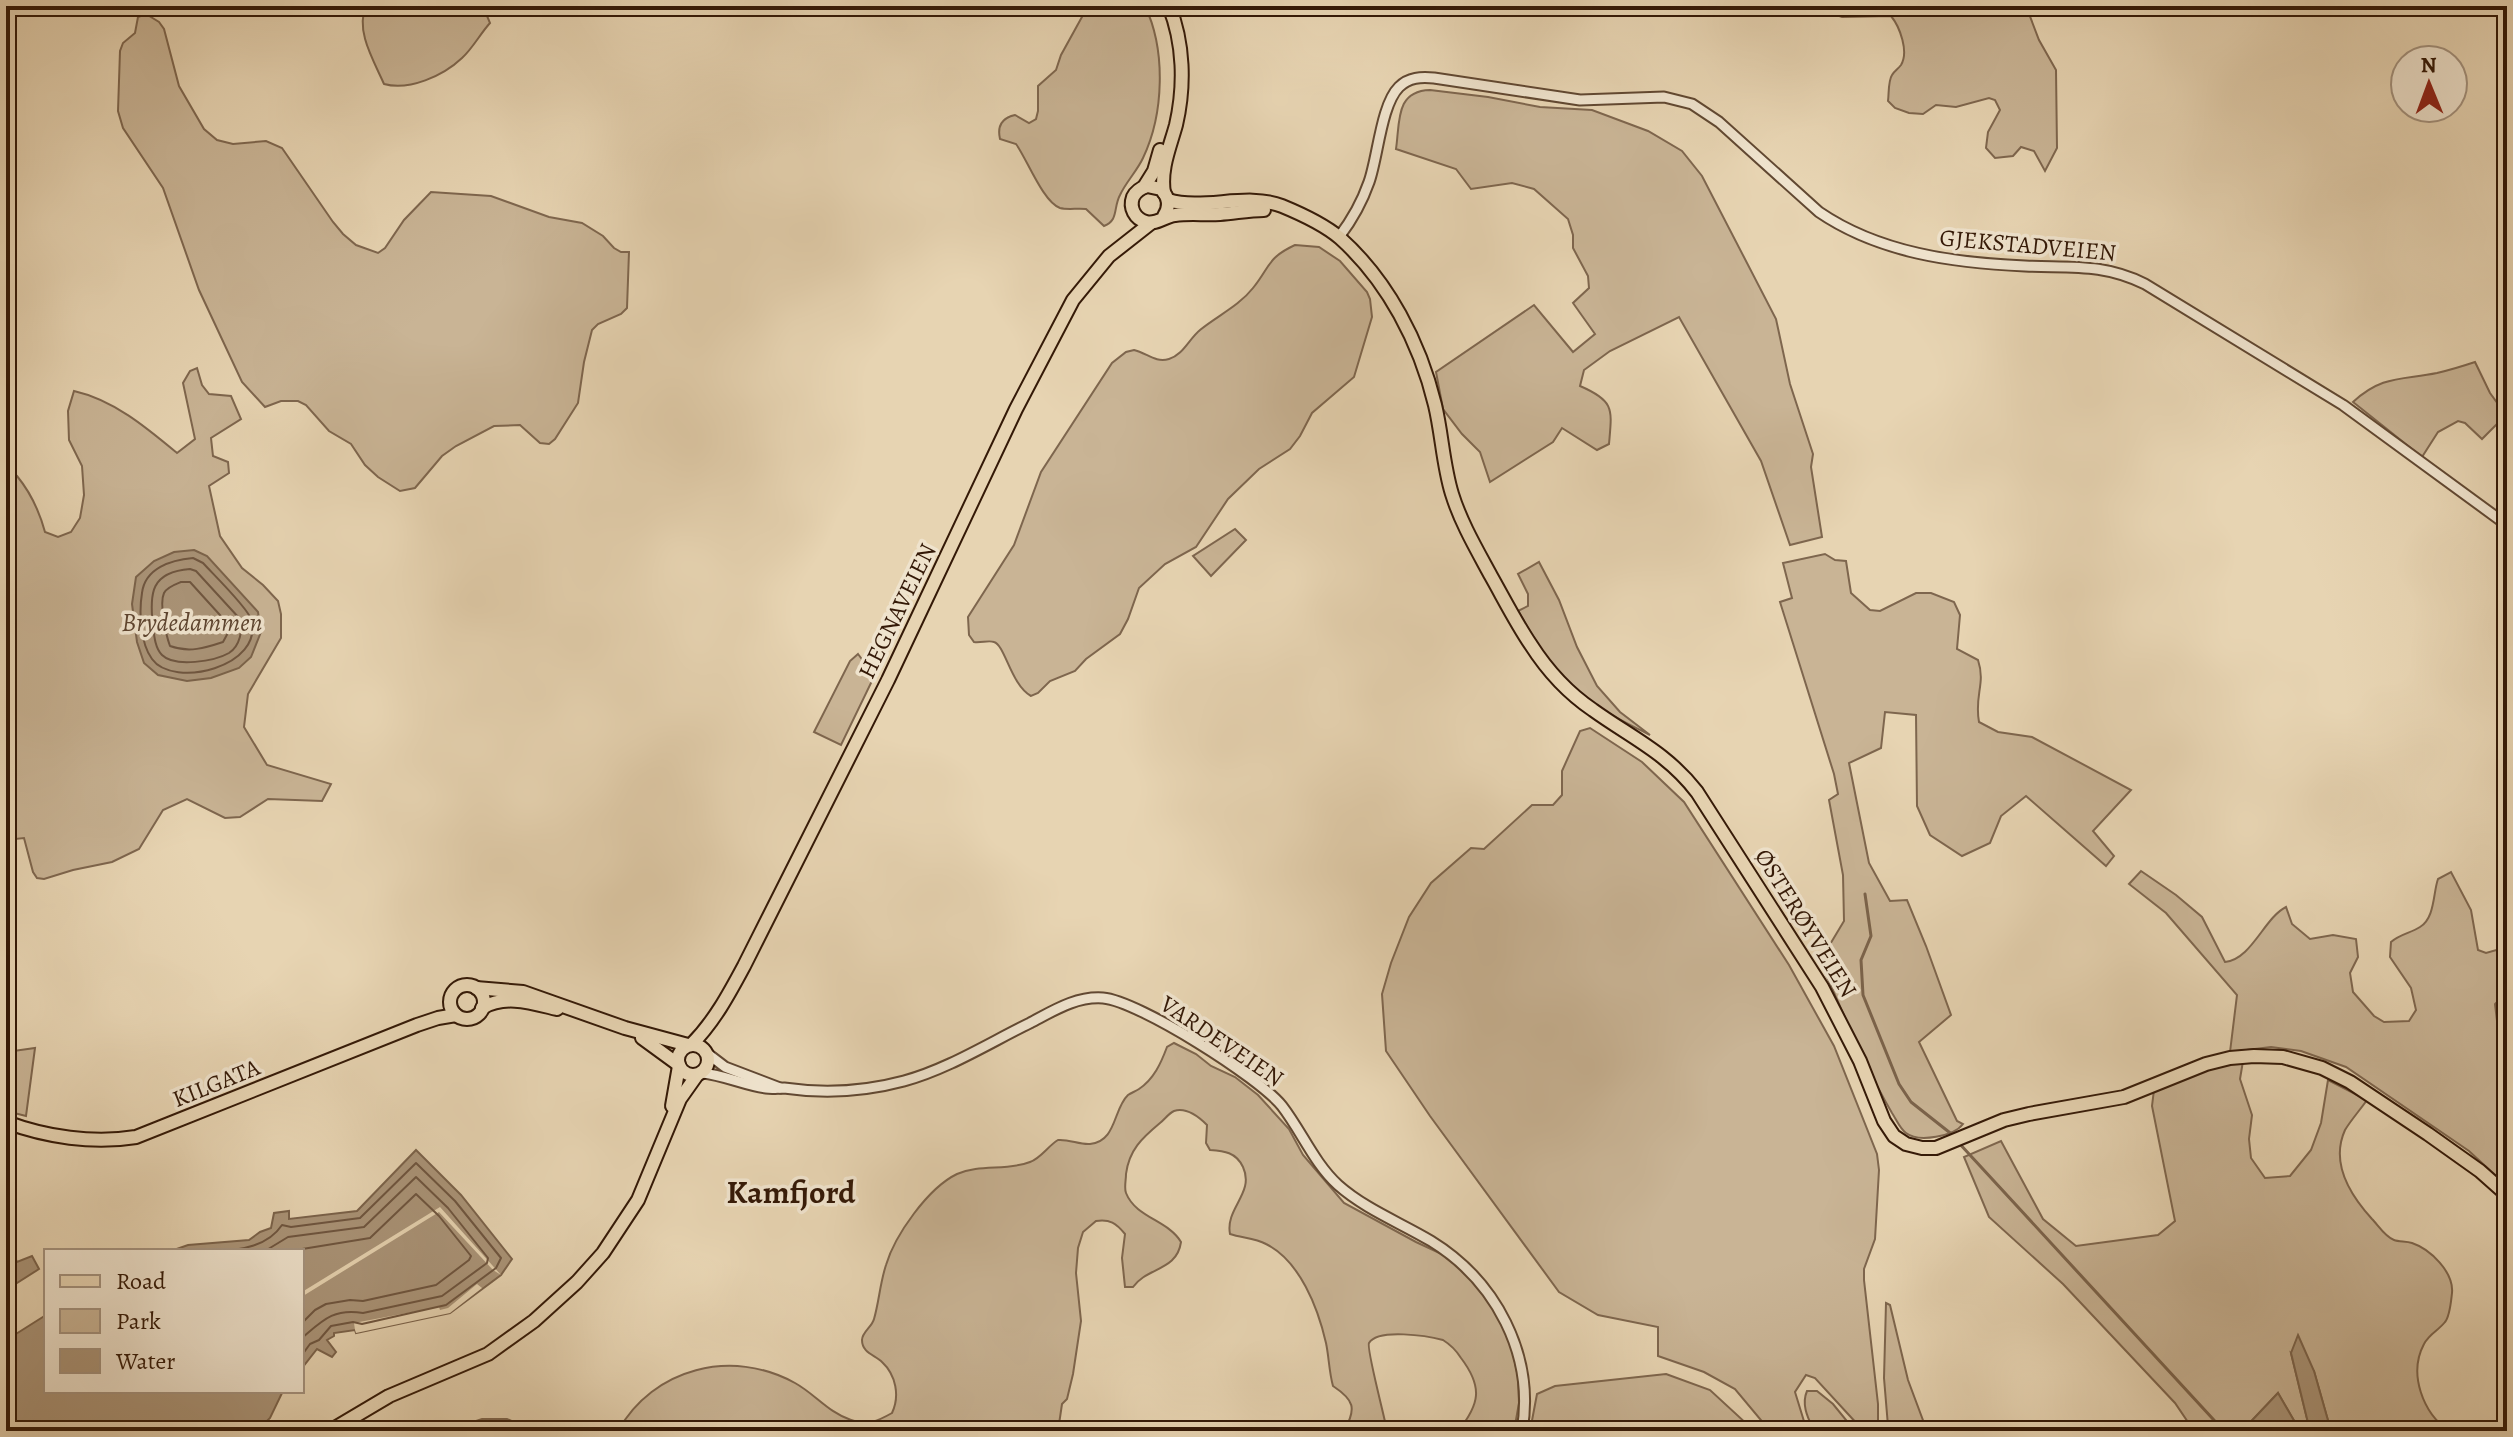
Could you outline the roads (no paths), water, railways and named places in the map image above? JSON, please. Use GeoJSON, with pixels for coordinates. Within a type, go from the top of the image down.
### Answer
{"type":"FeatureCollection","features":[{"type":"Feature","properties":{"kind":"main road"},"geometry":{"type":"LineString","coordinates":[[1161,6],[1172,53],[1172,99],[1154,171],[1132,198],[1134,214],[1141,221],[1151,223],[1164,216],[1168,209],[1163,175],[1178,115],[1182,73],[1178,37],[1169,6]]}},
{"type":"Feature","properties":{"kind":"main road"},"geometry":{"type":"LineString","coordinates":[[1144,187],[1155,186],[1166,196]]}},
{"type":"Feature","properties":{"kind":"main road","name":"ØSTERØYVEIEN"},"geometry":{"type":"LineString","coordinates":[[1166,196],[1186,205],[1264,203],[1282,206],[1339,237],[1370,272],[1397,308],[1415,344],[1436,408],[1447,478],[1457,509],[1506,603],[1542,662],[1566,687],[1593,710],[1672,763],[1697,792],[1837,1013],[1860,1061],[1879,1112],[1894,1136],[1906,1144],[1936,1148],[1980,1129],[2029,1114],[2124,1097],[2206,1064],[2230,1058],[2283,1057],[2322,1068],[2350,1082],[2441,1143],[2507,1195]]}},
{"type":"Feature","properties":{"kind":"main road","name":"ØSTERØYVEIEN"},"geometry":{"type":"LineString","coordinates":[[1164,216],[1254,210],[1294,213]]}},
{"type":"Feature","properties":{"kind":"main road","name":"HEGNAVEIEN"},"geometry":{"type":"LineString","coordinates":[[707,1053],[724,1004],[878,702],[1045,352],[1081,289],[1100,265],[1121,246],[1134,214]]}},
{"type":"Feature","properties":{"kind":"main road","name":"HEGNAVEIEN"},"geometry":{"type":"LineString","coordinates":[[1121,246],[1151,223]]}},
{"type":"Feature","properties":{"kind":"main road"},"geometry":{"type":"LineString","coordinates":[[330,1431],[389,1396],[488,1354],[552,1306],[590,1267],[626,1221],[651,1174],[680,1099],[708,1065],[707,1053],[701,1046],[625,1028],[523,992],[464,985],[452,993],[450,1002],[456,1015],[471,1018],[490,1003],[517,1001],[583,1014]]}},
{"type":"Feature","properties":{"kind":"main road"},"geometry":{"type":"LineString","coordinates":[[476,988],[483,998],[482,1008]]}},
{"type":"Feature","properties":{"kind":"main road","name":"KILGATA"},"geometry":{"type":"LineString","coordinates":[[417,1025],[450,1002]]}},
{"type":"Feature","properties":{"kind":"main road","name":"HEGNAVEIEN"},"geometry":{"type":"LineString","coordinates":[[689,1045],[706,1029],[724,1004]]}},
{"type":"Feature","properties":{"kind":"main road","name":"KILGATA"},"geometry":{"type":"LineString","coordinates":[[6,1129],[93,1140],[136,1137],[417,1025],[456,1015]]}},
{"type":"Feature","properties":{"kind":"main road"},"geometry":{"type":"LineString","coordinates":[[625,1028],[653,1044],[686,1073],[699,1074]]}},
{"type":"Feature","properties":{"kind":"main road"},"geometry":{"type":"LineString","coordinates":[[667,1129],[679,1054],[689,1045]]}},
{"type":"Feature","properties":{"kind":"main road","name":"KILGATA"},"geometry":{"type":"LineString","coordinates":[[6,1122],[24,1129]]}},
{"type":"Feature","properties":{"kind":"street","name":"GJEKSTADVEIEN"},"geometry":{"type":"LineString","coordinates":[[1339,237],[1353,219],[1369,182],[1392,96],[1411,79],[1434,78],[1580,100],[1664,97],[1692,104],[1719,122],[1819,212],[1835,223],[1878,242],[1962,261],[2105,269],[2145,284],[2343,405],[2507,525]]}},
{"type":"Feature","properties":{"kind":"street","name":"VARDEVEIEN"},"geometry":{"type":"LineString","coordinates":[[707,1053],[725,1067],[780,1088],[845,1092],[905,1081],[935,1070],[1083,999],[1114,1000],[1144,1012],[1265,1089],[1281,1105],[1317,1161],[1339,1185],[1363,1203],[1445,1250],[1480,1282],[1503,1318],[1519,1354],[1525,1398],[1522,1431]]}},
{"type":"Feature","properties":{"kind":"street","name":"VARDEVEIEN"},"geometry":{"type":"LineString","coordinates":[[699,1074],[721,1075],[768,1089],[780,1088]]}},
{"type":"Feature","properties":{"kind":"water","name":"Brydedammen"},"geometry":{"type":"Polygon","coordinates":[[[194,550],[207,556],[258,612],[261,632],[251,657],[239,668],[211,678],[187,681],[158,675],[144,663],[137,642],[132,604],[136,577],[154,561],[174,552],[194,550]]]}},
{"type":"Feature","properties":{"kind":"water"},"geometry":{"type":"Polygon","coordinates":[[[416,1150],[461,1195],[512,1259],[501,1275],[450,1313],[356,1333],[355,1330],[334,1333],[327,1340],[336,1352],[332,1357],[317,1349],[304,1365],[304,1249],[177,1249],[188,1245],[249,1240],[271,1228],[274,1213],[289,1211],[289,1219],[357,1211],[416,1150]]]}},
{"type":"Feature","properties":{"kind":"water"},"geometry":{"type":"Polygon","coordinates":[[[32,1256],[39,1269],[6,1290],[6,1261],[15,1257],[17,1262],[32,1256]]]}},
{"type":"Feature","properties":{"kind":"water"},"geometry":{"type":"Polygon","coordinates":[[[44,1316],[44,1393],[282,1393],[270,1418],[257,1431],[6,1431],[6,1336],[8,1339],[44,1316]]]}},
{"type":"Feature","properties":{"kind":"water"},"geometry":{"type":"Polygon","coordinates":[[[2298,1335],[2314,1371],[2331,1431],[2310,1431],[2291,1353],[2298,1335]]]}},
{"type":"Feature","properties":{"kind":"water"},"geometry":{"type":"Polygon","coordinates":[[[2278,1393],[2300,1431],[2242,1431],[2278,1393]]]}},
{"type":"Feature","properties":{"kind":"waterway"},"geometry":{"type":"LineString","coordinates":[[1865,894],[1871,936],[1861,960],[1863,995],[1899,1084],[1911,1102],[1954,1136]]}},
{"type":"Feature","properties":{"kind":"waterway"},"geometry":{"type":"LineString","coordinates":[[1958,1142],[2224,1431]]}},
{"type":"Feature","properties":{"kind":"district","name":"Kamfjord"},"geometry":{"type":"Point","coordinates":[791,1192]}}]}
